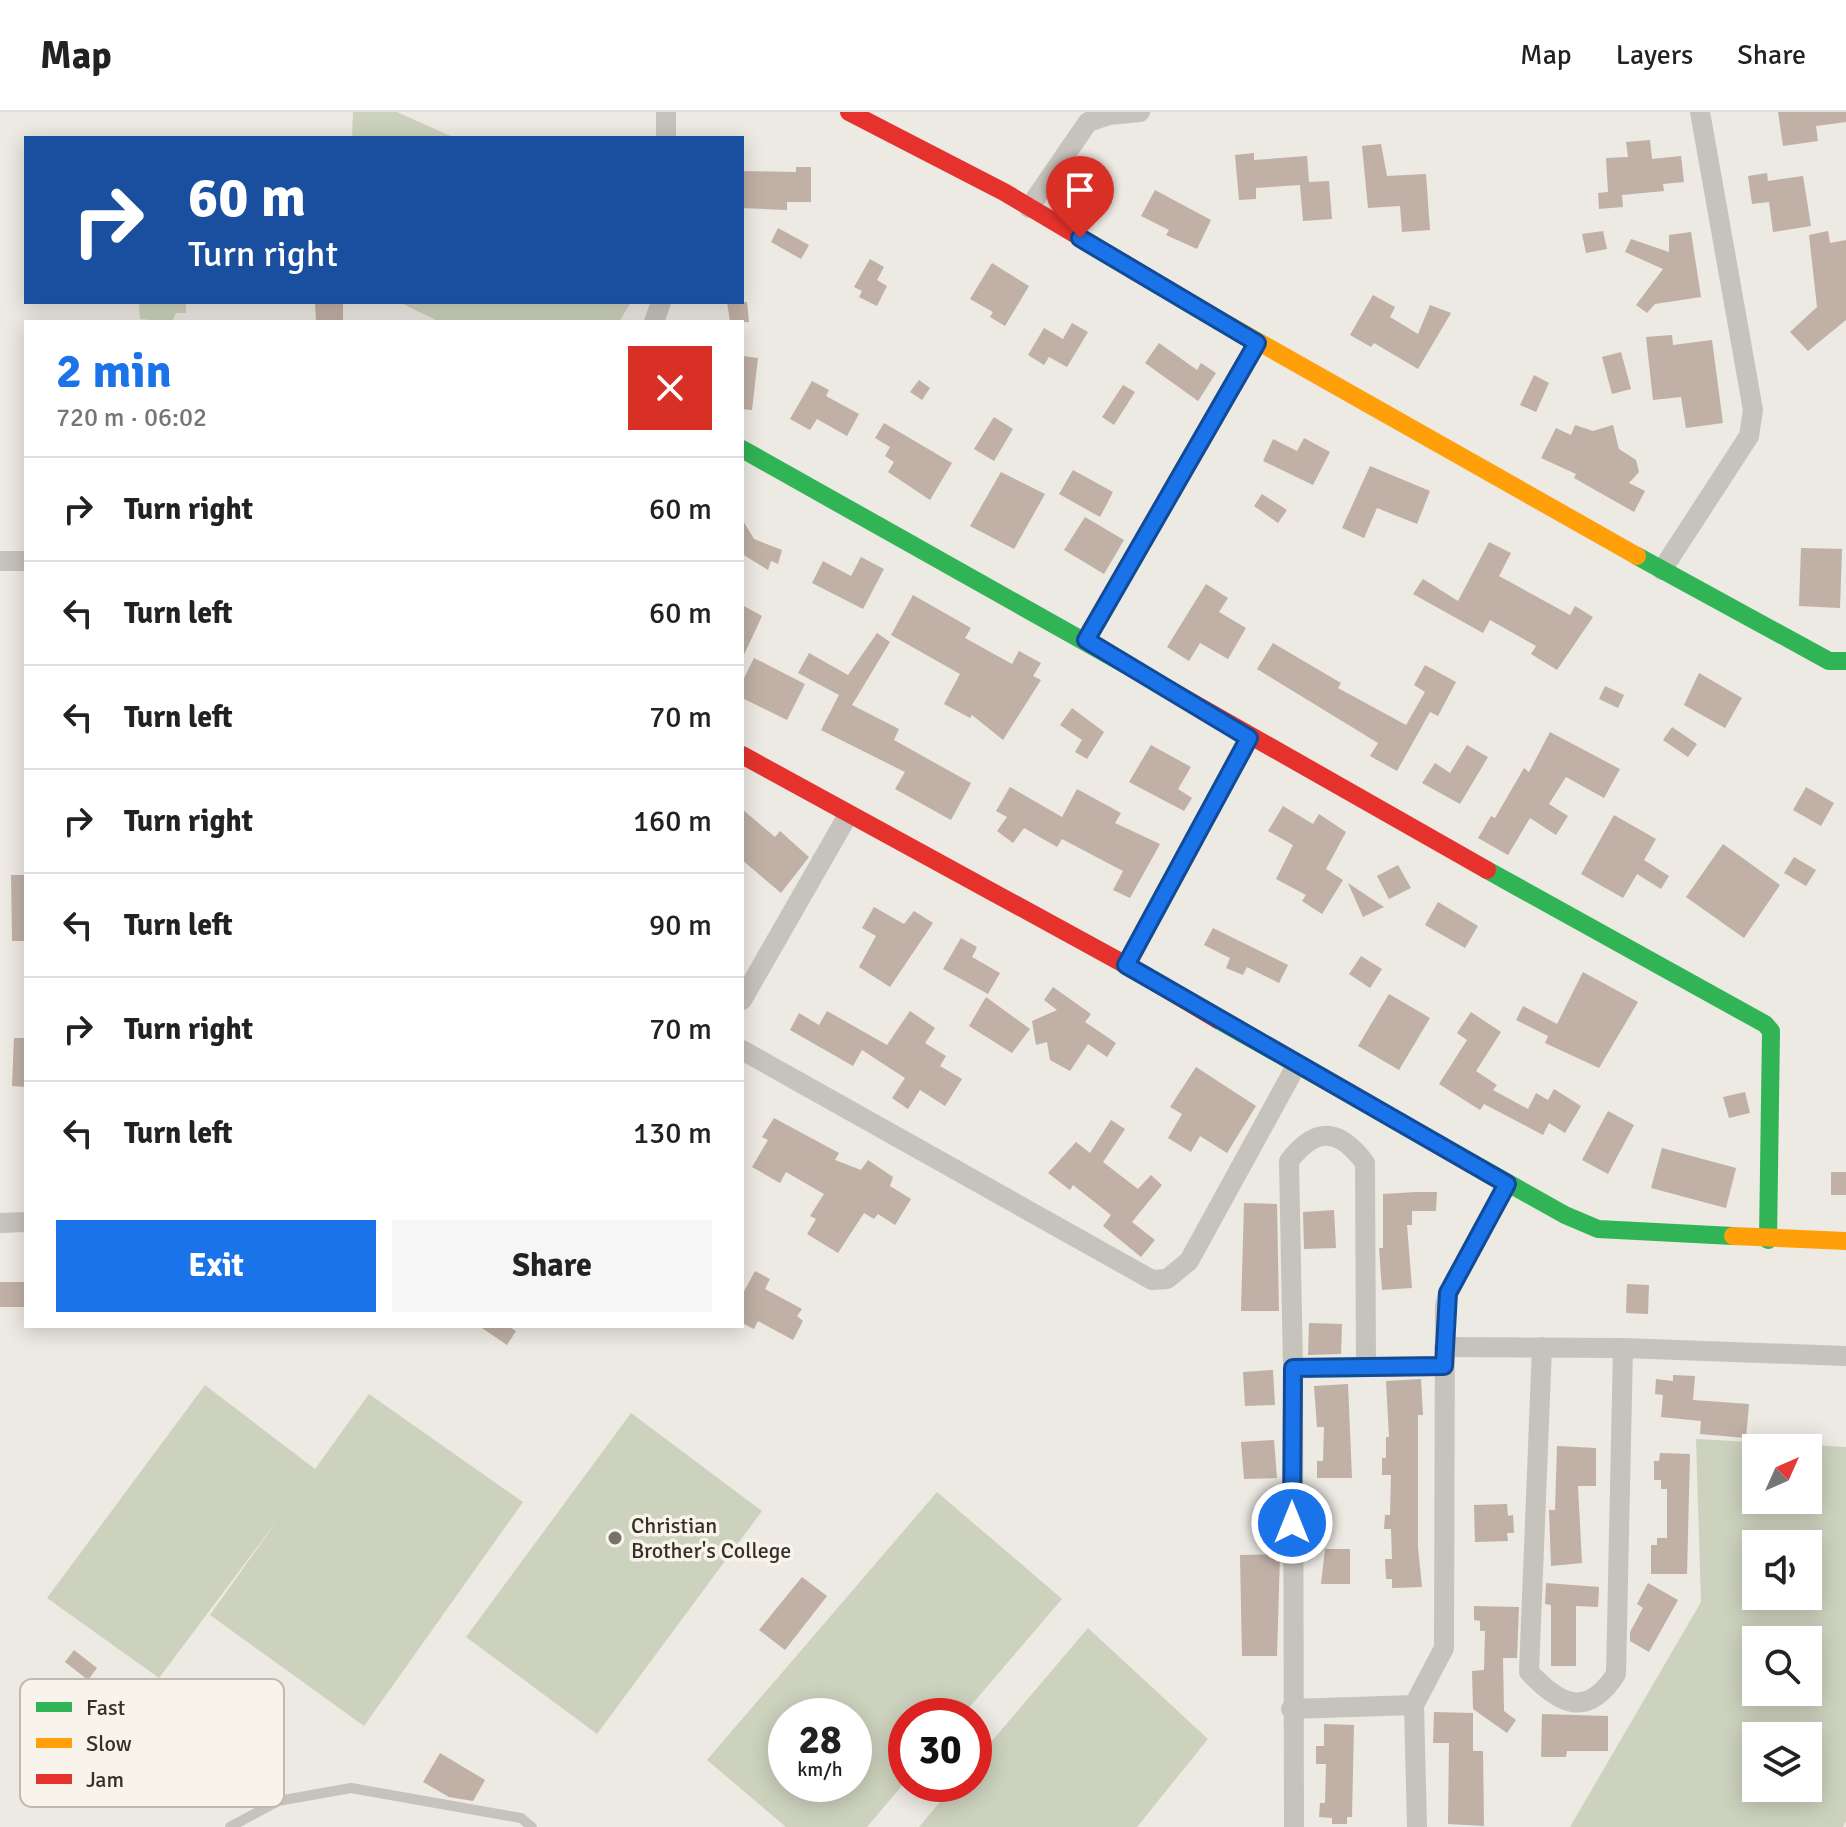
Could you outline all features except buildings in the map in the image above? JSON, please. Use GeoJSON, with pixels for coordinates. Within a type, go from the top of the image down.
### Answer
{"type":"FeatureCollection","features":[{"type":"Feature","properties":{"kind":"street"},"geometry":{"type":"LineString","coordinates":[[666,112],[666,136]]}},
{"type":"Feature","properties":{"kind":"street"},"geometry":{"type":"LineString","coordinates":[[849,112],[1029,208],[1257,343],[1662,570],[1829,661],[1846,661]]}},
{"type":"Feature","properties":{"kind":"street"},"geometry":{"type":"LineString","coordinates":[[1029,208],[1088,122],[1109,115],[1140,112]]}},
{"type":"Feature","properties":{"kind":"street"},"geometry":{"type":"LineString","coordinates":[[1662,570],[1749,436],[1753,410],[1700,112]]}},
{"type":"Feature","properties":{"kind":"street"},"geometry":{"type":"LineString","coordinates":[[1086,640],[1257,343]]}},
{"type":"Feature","properties":{"kind":"street"},"geometry":{"type":"LineString","coordinates":[[744,450],[1086,640],[1249,738],[1765,1024],[1771,1031],[1772,1043],[1768,1240]]}},
{"type":"Feature","properties":{"kind":"street"},"geometry":{"type":"LineString","coordinates":[[0,561],[24,561]]}},
{"type":"Feature","properties":{"kind":"street"},"geometry":{"type":"LineString","coordinates":[[1126,965],[1249,738]]}},
{"type":"Feature","properties":{"kind":"street"},"geometry":{"type":"LineString","coordinates":[[744,756],[1126,965],[1296,1066],[1507,1184],[1598,1229],[1768,1240],[1846,1241]]}},
{"type":"Feature","properties":{"kind":"street"},"geometry":{"type":"LineString","coordinates":[[744,997],[848,815]]}},
{"type":"Feature","properties":{"kind":"street"},"geometry":{"type":"LineString","coordinates":[[744,1051],[1152,1280],[1167,1279],[1189,1261],[1296,1066]]}},
{"type":"Feature","properties":{"kind":"street"},"geometry":{"type":"LineString","coordinates":[[1294,1827],[1291,1709],[1293,1368],[1289,1161],[1304,1142],[1329,1135],[1349,1142],[1365,1163],[1366,1367]]}},
{"type":"Feature","properties":{"kind":"street"},"geometry":{"type":"LineString","coordinates":[[1417,1827],[1414,1705],[1444,1648],[1444,1356],[1448,1293],[1507,1184]]}},
{"type":"Feature","properties":{"kind":"street"},"geometry":{"type":"LineString","coordinates":[[0,1223],[24,1222]]}},
{"type":"Feature","properties":{"kind":"street"},"geometry":{"type":"LineString","coordinates":[[1542,1347],[1529,1672],[1550,1694],[1569,1702],[1590,1702],[1605,1690],[1616,1674],[1623,1348]]}},
{"type":"Feature","properties":{"kind":"street"},"geometry":{"type":"LineString","coordinates":[[1293,1368],[1366,1367],[1542,1347],[1846,1356]]}},
{"type":"Feature","properties":{"kind":"street"},"geometry":{"type":"LineString","coordinates":[[1291,1709],[1414,1705]]}},
{"type":"Feature","properties":{"kind":"lane"},"geometry":{"type":"LineString","coordinates":[[284,1800],[351,1788],[521,1818],[532,1827]]}},
{"type":"Feature","properties":{"kind":"lane"},"geometry":{"type":"LineString","coordinates":[[230,1827],[267,1807]]}},
{"type":"Feature","properties":{"kind":"green space"},"geometry":{"type":"Polygon","coordinates":[[[353,112],[397,112],[451,136],[352,136],[353,112]]]}},
{"type":"Feature","properties":{"kind":"green space"},"geometry":{"type":"Polygon","coordinates":[[[139,304],[186,304],[186,313],[176,313],[173,320],[140,319],[139,304]]]}},
{"type":"Feature","properties":{"kind":"green space"},"geometry":{"type":"Polygon","coordinates":[[[403,304],[630,304],[620,320],[436,320],[403,304]]]}},
{"type":"Feature","properties":{"kind":"green space"},"geometry":{"type":"Polygon","coordinates":[[[205,1385],[315,1469],[369,1394],[523,1502],[364,1726],[210,1615],[279,1518],[159,1678],[47,1598],[205,1385]]]}},
{"type":"Feature","properties":{"kind":"green space"},"geometry":{"type":"Polygon","coordinates":[[[631,1413],[762,1511],[597,1734],[466,1637],[631,1413]]]}},
{"type":"Feature","properties":{"kind":"green space"},"geometry":{"type":"Polygon","coordinates":[[[1696,1439],[1742,1441],[1742,1514],[1822,1514],[1822,1446],[1846,1447],[1846,1821],[1843,1827],[1570,1827],[1701,1602],[1696,1439]]]}},
{"type":"Feature","properties":{"kind":"green space"},"geometry":{"type":"Polygon","coordinates":[[[937,1492],[1062,1599],[977,1698],[888,1698],[888,1802],[867,1827],[786,1827],[707,1760],[937,1492]]]}},
{"type":"Feature","properties":{"kind":"green space"},"geometry":{"type":"Polygon","coordinates":[[[1088,1628],[1208,1739],[1137,1827],[919,1827],[940,1802],[992,1802],[992,1741],[1088,1628]]]}},
{"type":"Feature","properties":{"kind":"traffic: fast"},"geometry":{"type":"LineString","coordinates":[[744,450],[1158,683]]}},
{"type":"Feature","properties":{"kind":"traffic: fast"},"geometry":{"type":"LineString","coordinates":[[1637,556],[1829,661],[1846,661]]}},
{"type":"Feature","properties":{"kind":"traffic: fast"},"geometry":{"type":"LineString","coordinates":[[1487,870],[1765,1024],[1771,1031],[1768,1240]]}},
{"type":"Feature","properties":{"kind":"traffic: fast"},"geometry":{"type":"LineString","coordinates":[[1218,1020],[1565,1215],[1598,1229],[1733,1236]]}},
{"type":"Feature","properties":{"kind":"traffic: slow"},"geometry":{"type":"LineString","coordinates":[[1211,315],[1637,556]]}},
{"type":"Feature","properties":{"kind":"traffic: slow"},"geometry":{"type":"LineString","coordinates":[[1733,1236],[1846,1241]]}},
{"type":"Feature","properties":{"kind":"traffic: jam"},"geometry":{"type":"LineString","coordinates":[[849,112],[1004,192],[1211,315]]}},
{"type":"Feature","properties":{"kind":"traffic: jam"},"geometry":{"type":"LineString","coordinates":[[1158,683],[1487,870]]}},
{"type":"Feature","properties":{"kind":"traffic: jam"},"geometry":{"type":"LineString","coordinates":[[744,756],[1126,965],[1218,1020]]}},
{"type":"Feature","properties":{"kind":"place","name":"Christian Brother's College"},"geometry":{"type":"Point","coordinates":[615,1538]}},
{"type":"Feature","properties":{"kind":"route"},"geometry":{"type":"LineString","coordinates":[[1080,238],[1257,343],[1086,640],[1249,738],[1126,965],[1296,1066],[1507,1184],[1448,1293],[1444,1366],[1293,1368],[1292,1523]]}}]}
